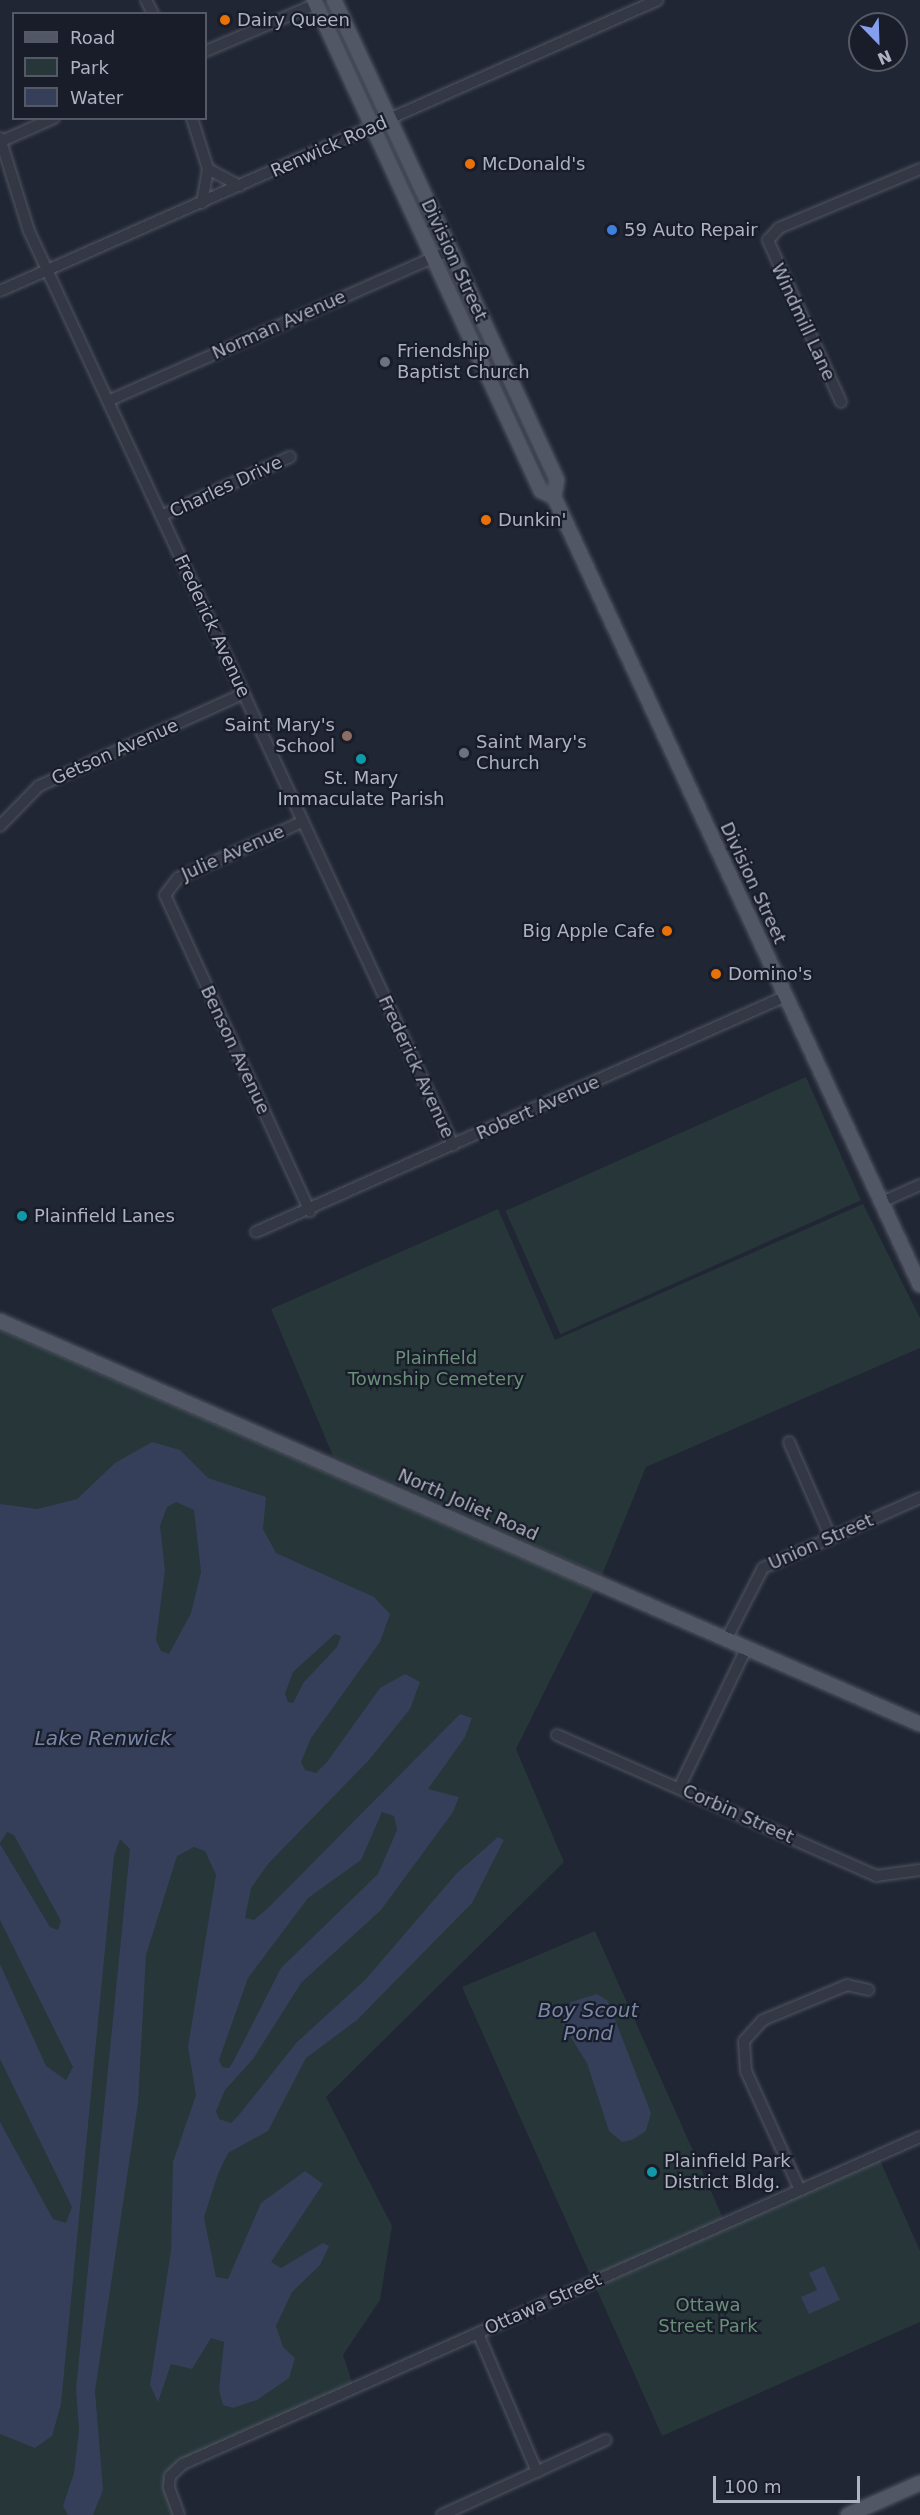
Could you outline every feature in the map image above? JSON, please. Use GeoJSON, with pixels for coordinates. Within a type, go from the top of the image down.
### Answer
{"type":"FeatureCollection","features":[{"type":"Feature","properties":{"kind":"main road","name":"Division Street"},"geometry":{"type":"LineString","coordinates":[[334,0],[557,480],[554,497],[920,1284]]}},
{"type":"Feature","properties":{"kind":"main road","name":"Division Street"},"geometry":{"type":"LineString","coordinates":[[315,2],[541,491],[554,497]]}},
{"type":"Feature","properties":{"kind":"main road","name":"North Joliet Road"},"geometry":{"type":"LineString","coordinates":[[0,1321],[920,1724]]}},
{"type":"Feature","properties":{"kind":"main road"},"geometry":{"type":"LineString","coordinates":[[848,2515],[920,2483]]}},
{"type":"Feature","properties":{"kind":"street","name":"Renwick Road"},"geometry":{"type":"LineString","coordinates":[[0,291],[658,0]]}},
{"type":"Feature","properties":{"kind":"street"},"geometry":{"type":"LineString","coordinates":[[207,51],[315,2]]}},
{"type":"Feature","properties":{"kind":"street"},"geometry":{"type":"LineString","coordinates":[[1,140],[49,120]]}},
{"type":"Feature","properties":{"kind":"street"},"geometry":{"type":"LineString","coordinates":[[193,120],[208,169],[202,203]]}},
{"type":"Feature","properties":{"kind":"street","name":"Frederick Avenue"},"geometry":{"type":"LineString","coordinates":[[1,140],[46,270],[453,1145]]}},
{"type":"Feature","properties":{"kind":"street"},"geometry":{"type":"LineString","coordinates":[[208,169],[240,186]]}},
{"type":"Feature","properties":{"kind":"street","name":"Windmill Lane"},"geometry":{"type":"LineString","coordinates":[[841,402],[768,240],[778,228],[920,169]]}},
{"type":"Feature","properties":{"kind":"street","name":"Norman Avenue"},"geometry":{"type":"LineString","coordinates":[[108,401],[450,250]]}},
{"type":"Feature","properties":{"kind":"street","name":"Charles Drive"},"geometry":{"type":"LineString","coordinates":[[161,516],[290,457]]}},
{"type":"Feature","properties":{"kind":"street","name":"Getson Avenue"},"geometry":{"type":"LineString","coordinates":[[0,826],[39,786],[243,694]]}},
{"type":"Feature","properties":{"kind":"street","name":"Julie Avenue"},"geometry":{"type":"LineString","coordinates":[[167,888],[178,878],[302,822]]}},
{"type":"Feature","properties":{"kind":"street","name":"Benson Avenue"},"geometry":{"type":"LineString","coordinates":[[167,888],[167,903],[310,1210]]}},
{"type":"Feature","properties":{"kind":"street","name":"Robert Avenue"},"geometry":{"type":"LineString","coordinates":[[256,1232],[310,1210],[786,996]]}},
{"type":"Feature","properties":{"kind":"street"},"geometry":{"type":"LineString","coordinates":[[882,1202],[920,1185]]}},
{"type":"Feature","properties":{"kind":"street"},"geometry":{"type":"LineString","coordinates":[[789,1443],[831,1538]]}},
{"type":"Feature","properties":{"kind":"street","name":"Union Street"},"geometry":{"type":"LineString","coordinates":[[726,1640],[763,1568],[920,1498]]}},
{"type":"Feature","properties":{"kind":"street"},"geometry":{"type":"LineString","coordinates":[[679,1788],[746,1649]]}},
{"type":"Feature","properties":{"kind":"street","name":"Corbin Street"},"geometry":{"type":"LineString","coordinates":[[557,1735],[876,1876],[892,1878],[920,1870]]}},
{"type":"Feature","properties":{"kind":"street"},"geometry":{"type":"LineString","coordinates":[[800,2190],[746,2071],[744,2041],[763,2020],[847,1985],[868,1990]]}},
{"type":"Feature","properties":{"kind":"street","name":"Ottawa Street"},"geometry":{"type":"LineString","coordinates":[[179,2515],[170,2476],[183,2464],[920,2137]]}},
{"type":"Feature","properties":{"kind":"street"},"geometry":{"type":"LineString","coordinates":[[478,2333],[537,2472]]}},
{"type":"Feature","properties":{"kind":"street"},"geometry":{"type":"LineString","coordinates":[[442,2515],[606,2440]]}},
{"type":"Feature","properties":{"kind":"green space"},"geometry":{"type":"Polygon","coordinates":[[[806,1077],[861,1200],[560,1334],[505,1211],[806,1077]]]}},
{"type":"Feature","properties":{"kind":"green space","name":"Plainfield Township Cemetery"},"geometry":{"type":"Polygon","coordinates":[[[863,1204],[920,1318],[920,1348],[646,1467],[602,1575],[333,1456],[271,1309],[498,1209],[555,1340],[863,1204]]]}},
{"type":"Feature","properties":{"kind":"green space"},"geometry":{"type":"Polygon","coordinates":[[[0,1330],[595,1590],[516,1749],[564,1862],[326,2097],[392,2226],[380,2300],[343,2355],[354,2388],[183,2464],[170,2476],[179,2515],[0,2515],[0,1330]]]}},
{"type":"Feature","properties":{"kind":"green space","name":"Ottawa Street Park"},"geometry":{"type":"Polygon","coordinates":[[[595,1931],[727,2227],[880,2160],[920,2251],[920,2322],[662,2436],[462,1987],[595,1931]]]}},
{"type":"Feature","properties":{"kind":"water","name":"Lake Renwick"},"geometry":{"type":"Polygon","coordinates":[[[152,1442],[180,1450],[208,1478],[266,1497],[263,1529],[276,1553],[374,1597],[390,1614],[380,1642],[311,1738],[301,1762],[305,1770],[316,1773],[327,1762],[380,1688],[405,1674],[420,1682],[410,1709],[369,1760],[268,1864],[251,1888],[245,1918],[254,1920],[269,1907],[460,1714],[472,1718],[465,1737],[428,1789],[459,1797],[453,1812],[381,1910],[301,1983],[253,2059],[225,2090],[216,2111],[219,2119],[231,2123],[297,2042],[366,1979],[457,1873],[498,1837],[504,1840],[472,1903],[357,2020],[306,2058],[268,2131],[228,2153],[218,2174],[204,2217],[216,2277],[228,2279],[261,2203],[305,2171],[323,2184],[271,2262],[281,2268],[323,2243],[329,2246],[320,2265],[292,2292],[276,2326],[283,2347],[295,2358],[289,2378],[257,2400],[233,2408],[223,2405],[219,2390],[224,2342],[211,2338],[192,2369],[171,2364],[158,2402],[150,2385],[171,2251],[173,2162],[196,2095],[188,2047],[216,1875],[205,1851],[194,1847],[177,1856],[146,1955],[138,2103],[95,2391],[103,2490],[93,2515],[68,2515],[63,2506],[74,2473],[79,2430],[76,2389],[130,1849],[120,1839],[114,1856],[61,2404],[52,2436],[35,2448],[0,2434],[0,2122],[53,2219],[66,2223],[72,2207],[0,2059],[0,1964],[46,2066],[66,2080],[73,2067],[0,1920],[0,1844],[50,1927],[58,1930],[61,1921],[14,1835],[7,1832],[0,1843],[0,1504],[37,1509],[77,1499],[115,1463],[152,1442]],[[176,1502],[167,1507],[160,1526],[165,1570],[156,1640],[161,1651],[169,1654],[191,1613],[201,1572],[194,1510],[176,1502]],[[335,1634],[293,1672],[285,1694],[288,1702],[293,1703],[304,1682],[337,1647],[341,1636],[335,1634]],[[382,1812],[361,1860],[308,1898],[248,1978],[219,2060],[222,2067],[229,2068],[233,2062],[281,1968],[378,1874],[397,1830],[394,1816],[382,1812]]]}},
{"type":"Feature","properties":{"kind":"water","name":"Boy Scout Pond"},"geometry":{"type":"Polygon","coordinates":[[[597,1994],[608,2001],[651,2113],[646,2131],[632,2140],[622,2142],[609,2131],[587,2063],[561,2022],[571,2002],[597,1994]]]}},
{"type":"Feature","properties":{"kind":"water"},"geometry":{"type":"Polygon","coordinates":[[[824,2266],[840,2300],[809,2314],[801,2297],[817,2290],[809,2273],[824,2266]]]}},
{"type":"Feature","properties":{"kind":"place","name":"Dairy Queen"},"geometry":{"type":"Point","coordinates":[225,20]}},
{"type":"Feature","properties":{"kind":"place","name":"McDonald's"},"geometry":{"type":"Point","coordinates":[470,164]}},
{"type":"Feature","properties":{"kind":"place","name":"59 Auto Repair"},"geometry":{"type":"Point","coordinates":[612,230]}},
{"type":"Feature","properties":{"kind":"place","name":"Friendship Baptist Church"},"geometry":{"type":"Point","coordinates":[385,362]}},
{"type":"Feature","properties":{"kind":"place","name":"Dunkin'"},"geometry":{"type":"Point","coordinates":[486,520]}},
{"type":"Feature","properties":{"kind":"place","name":"Saint Mary's School"},"geometry":{"type":"Point","coordinates":[347,736]}},
{"type":"Feature","properties":{"kind":"place","name":"Saint Mary's Church"},"geometry":{"type":"Point","coordinates":[464,753]}},
{"type":"Feature","properties":{"kind":"place","name":"St. Mary Immaculate Parish"},"geometry":{"type":"Point","coordinates":[361,759]}},
{"type":"Feature","properties":{"kind":"place","name":"Big Apple Cafe"},"geometry":{"type":"Point","coordinates":[667,931]}},
{"type":"Feature","properties":{"kind":"place","name":"Domino's"},"geometry":{"type":"Point","coordinates":[716,974]}},
{"type":"Feature","properties":{"kind":"place","name":"Plainfield Lanes"},"geometry":{"type":"Point","coordinates":[22,1216]}},
{"type":"Feature","properties":{"kind":"place","name":"Plainfield Park District Bldg."},"geometry":{"type":"Point","coordinates":[652,2172]}}]}
